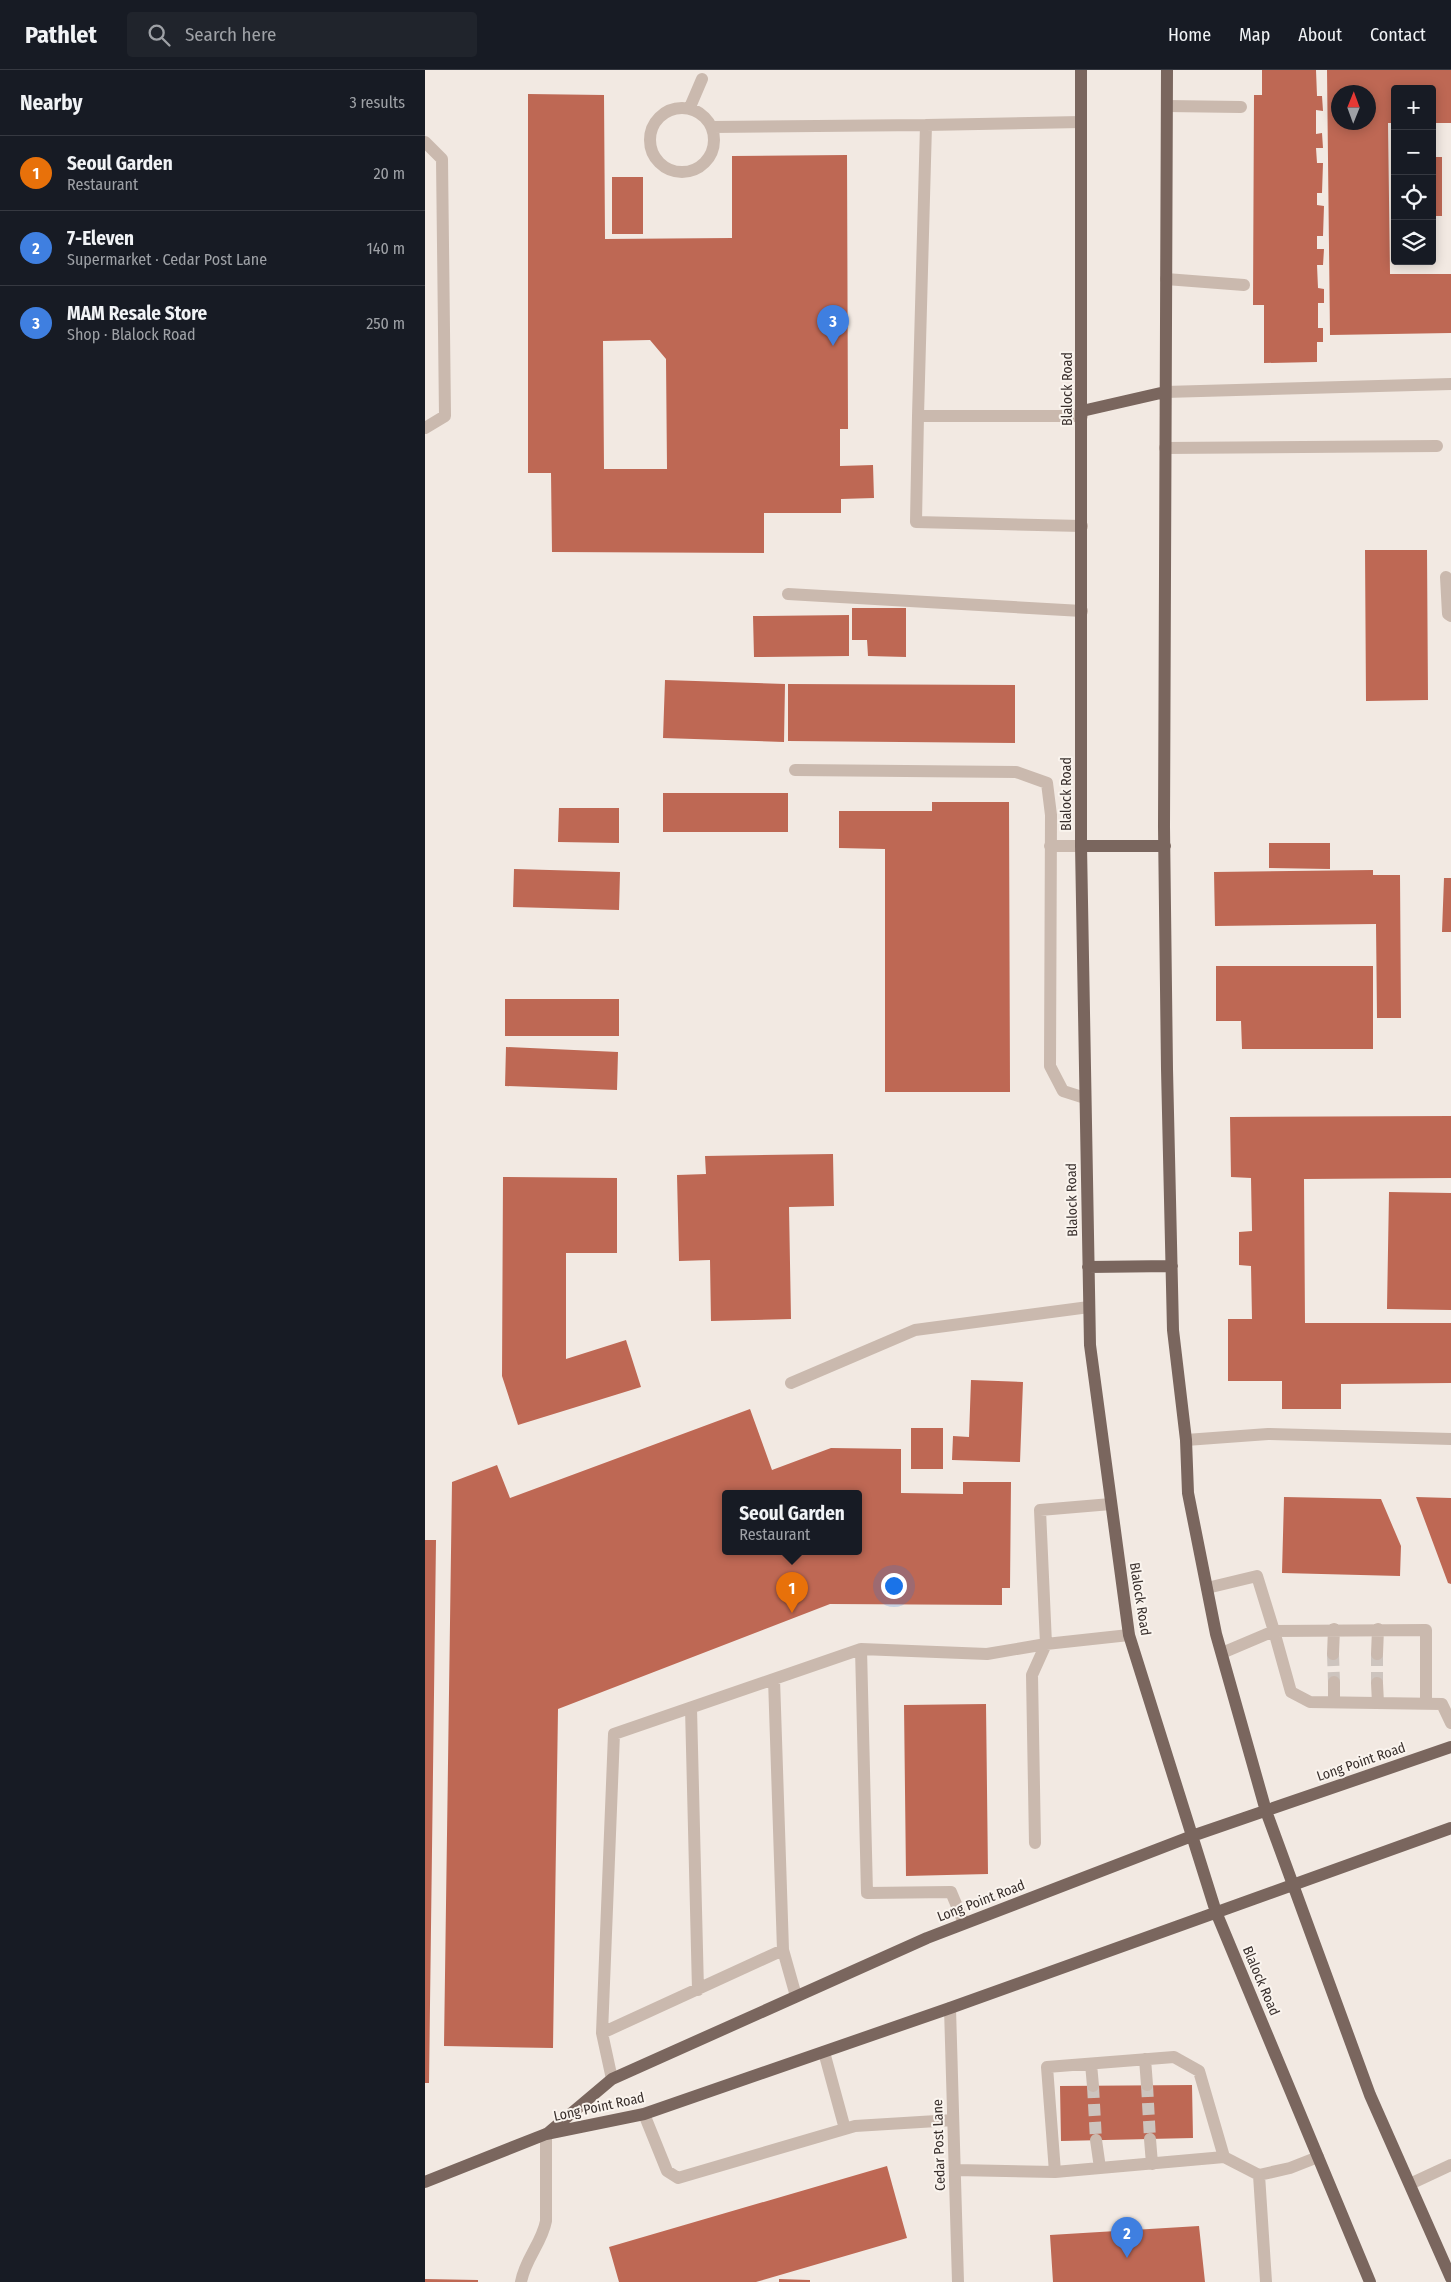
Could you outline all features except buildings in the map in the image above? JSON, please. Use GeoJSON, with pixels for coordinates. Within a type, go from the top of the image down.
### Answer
{"type":"FeatureCollection","features":[{"type":"Feature","properties":{"kind":"main road","name":"Blalock Road"},"geometry":{"type":"LineString","coordinates":[[1081,70],[1081,846],[1090,1345],[1129,1635],[1216,1912],[1370,2282]]}},
{"type":"Feature","properties":{"kind":"main road"},"geometry":{"type":"LineString","coordinates":[[1167,70],[1165,846],[1173,1330],[1186,1440],[1188,1493],[1222,1654],[1266,1812],[1370,2095],[1451,2278]]}},
{"type":"Feature","properties":{"kind":"main road"},"geometry":{"type":"LineString","coordinates":[[1082,414],[1165,392]]}},
{"type":"Feature","properties":{"kind":"main road"},"geometry":{"type":"LineString","coordinates":[[1081,846],[1165,846]]}},
{"type":"Feature","properties":{"kind":"main road"},"geometry":{"type":"LineString","coordinates":[[1088,1267],[1172,1266]]}},
{"type":"Feature","properties":{"kind":"main road","name":"Long Point Road"},"geometry":{"type":"LineString","coordinates":[[546,2134],[612,2079],[964,1923],[1192,1836],[1266,1812],[1451,1746]]}},
{"type":"Feature","properties":{"kind":"main road","name":"Long Point Road"},"geometry":{"type":"LineString","coordinates":[[425,2182],[546,2134],[645,2114],[950,2008],[1451,1828]]}},
{"type":"Feature","properties":{"kind":"street"},"geometry":{"type":"LineString","coordinates":[[690,107],[702,79]]}},
{"type":"Feature","properties":{"kind":"street"},"geometry":{"type":"LineString","coordinates":[[1167,106],[1241,107]]}},
{"type":"Feature","properties":{"kind":"street"},"geometry":{"type":"LineString","coordinates":[[690,107],[707,118],[712,127],[714,148],[710,158],[693,171],[671,170],[662,165],[651,147],[650,136],[653,126],[668,111],[690,107]]}},
{"type":"Feature","properties":{"kind":"street"},"geometry":{"type":"LineString","coordinates":[[712,127],[1081,122]]}},
{"type":"Feature","properties":{"kind":"street"},"geometry":{"type":"LineString","coordinates":[[926,125],[916,522],[1082,526]]}},
{"type":"Feature","properties":{"kind":"street"},"geometry":{"type":"LineString","coordinates":[[425,142],[442,159],[445,416],[425,428]]}},
{"type":"Feature","properties":{"kind":"street"},"geometry":{"type":"LineString","coordinates":[[1166,279],[1244,284]]}},
{"type":"Feature","properties":{"kind":"street"},"geometry":{"type":"LineString","coordinates":[[1165,392],[1451,384]]}},
{"type":"Feature","properties":{"kind":"street"},"geometry":{"type":"LineString","coordinates":[[918,416],[1082,414]]}},
{"type":"Feature","properties":{"kind":"street"},"geometry":{"type":"LineString","coordinates":[[1165,448],[1437,446]]}},
{"type":"Feature","properties":{"kind":"street"},"geometry":{"type":"LineString","coordinates":[[1446,577],[1448,614],[1451,616]]}},
{"type":"Feature","properties":{"kind":"street"},"geometry":{"type":"LineString","coordinates":[[788,594],[1082,611]]}},
{"type":"Feature","properties":{"kind":"street"},"geometry":{"type":"LineString","coordinates":[[795,770],[1016,772],[1047,783],[1051,815],[1050,1066],[1063,1091],[1085,1098]]}},
{"type":"Feature","properties":{"kind":"street"},"geometry":{"type":"LineString","coordinates":[[1050,846],[1081,846]]}},
{"type":"Feature","properties":{"kind":"street"},"geometry":{"type":"LineString","coordinates":[[791,1383],[915,1330],[1089,1307]]}},
{"type":"Feature","properties":{"kind":"street"},"geometry":{"type":"LineString","coordinates":[[1186,1440],[1268,1434],[1451,1439]]}},
{"type":"Feature","properties":{"kind":"street"},"geometry":{"type":"LineString","coordinates":[[1035,1843],[1032,1675],[1046,1644],[1040,1510],[1111,1504]]}},
{"type":"Feature","properties":{"kind":"street"},"geometry":{"type":"LineString","coordinates":[[1207,1588],[1257,1576],[1291,1692],[1310,1702],[1442,1704],[1451,1723]]}},
{"type":"Feature","properties":{"kind":"street"},"geometry":{"type":"LineString","coordinates":[[1377,1654],[1378,1629]]}},
{"type":"Feature","properties":{"kind":"street"},"geometry":{"type":"LineString","coordinates":[[1333,1654],[1334,1630]]}},
{"type":"Feature","properties":{"kind":"street"},"geometry":{"type":"LineString","coordinates":[[1222,1654],[1274,1631],[1426,1630],[1426,1704]]}},
{"type":"Feature","properties":{"kind":"street"},"geometry":{"type":"LineString","coordinates":[[612,2079],[602,2033],[614,1734],[861,1649],[987,1654],[1046,1644],[1129,1635]]}},
{"type":"Feature","properties":{"kind":"street"},"geometry":{"type":"LineString","coordinates":[[861,1649],[867,1893],[951,1892],[964,1923]]}},
{"type":"Feature","properties":{"kind":"street"},"geometry":{"type":"LineString","coordinates":[[774,1679],[783,1950],[796,1996]]}},
{"type":"Feature","properties":{"kind":"street"},"geometry":{"type":"LineString","coordinates":[[1334,1682],[1335,1702]]}},
{"type":"Feature","properties":{"kind":"street"},"geometry":{"type":"LineString","coordinates":[[1377,1683],[1378,1703]]}},
{"type":"Feature","properties":{"kind":"street"},"geometry":{"type":"LineString","coordinates":[[691,1708],[698,1990]]}},
{"type":"Feature","properties":{"kind":"street"},"geometry":{"type":"LineString","coordinates":[[602,2033],[783,1950]]}},
{"type":"Feature","properties":{"kind":"street","name":"Cedar Post Lane"},"geometry":{"type":"LineString","coordinates":[[950,2008],[958,2282]]}},
{"type":"Feature","properties":{"kind":"street"},"geometry":{"type":"LineString","coordinates":[[824,2052],[845,2128]]}},
{"type":"Feature","properties":{"kind":"street"},"geometry":{"type":"LineString","coordinates":[[1055,2172],[1047,2068],[1145,2059],[1174,2057],[1199,2071],[1225,2157]]}},
{"type":"Feature","properties":{"kind":"street"},"geometry":{"type":"LineString","coordinates":[[1145,2059],[1147,2085]]}},
{"type":"Feature","properties":{"kind":"street"},"geometry":{"type":"LineString","coordinates":[[1091,2064],[1093,2086]]}},
{"type":"Feature","properties":{"kind":"street"},"geometry":{"type":"LineString","coordinates":[[645,2114],[667,2171],[677,2178],[845,2128],[953,2120]]}},
{"type":"Feature","properties":{"kind":"street"},"geometry":{"type":"LineString","coordinates":[[521,2282],[529,2256],[542,2235],[546,2221],[546,2134]]}},
{"type":"Feature","properties":{"kind":"street"},"geometry":{"type":"LineString","coordinates":[[1150,2139],[1152,2164]]}},
{"type":"Feature","properties":{"kind":"street"},"geometry":{"type":"LineString","coordinates":[[1096,2140],[1100,2168]]}},
{"type":"Feature","properties":{"kind":"street"},"geometry":{"type":"LineString","coordinates":[[955,2170],[1055,2172],[1225,2157],[1259,2175],[1290,2168],[1318,2157]]}},
{"type":"Feature","properties":{"kind":"street"},"geometry":{"type":"LineString","coordinates":[[1410,2184],[1451,2166]]}},
{"type":"Feature","properties":{"kind":"street"},"geometry":{"type":"LineString","coordinates":[[1259,2175],[1266,2282]]}},
{"type":"Feature","properties":{"kind":"tunnel"},"geometry":{"type":"LineString","coordinates":[[1333,1654],[1334,1682]]}},
{"type":"Feature","properties":{"kind":"tunnel"},"geometry":{"type":"LineString","coordinates":[[1377,1654],[1377,1683]]}},
{"type":"Feature","properties":{"kind":"tunnel"},"geometry":{"type":"LineString","coordinates":[[1147,2085],[1150,2139]]}},
{"type":"Feature","properties":{"kind":"tunnel"},"geometry":{"type":"LineString","coordinates":[[1093,2086],[1096,2140]]}},
{"type":"Feature","properties":{"kind":"place","name":"MAM Resale Store"},"geometry":{"type":"Point","coordinates":[833,346]}},
{"type":"Feature","properties":{"kind":"place","name":"Seoul Garden"},"geometry":{"type":"Point","coordinates":[792,1613]}},
{"type":"Feature","properties":{"kind":"place","name":"7-Eleven"},"geometry":{"type":"Point","coordinates":[1127,2258]}}]}
